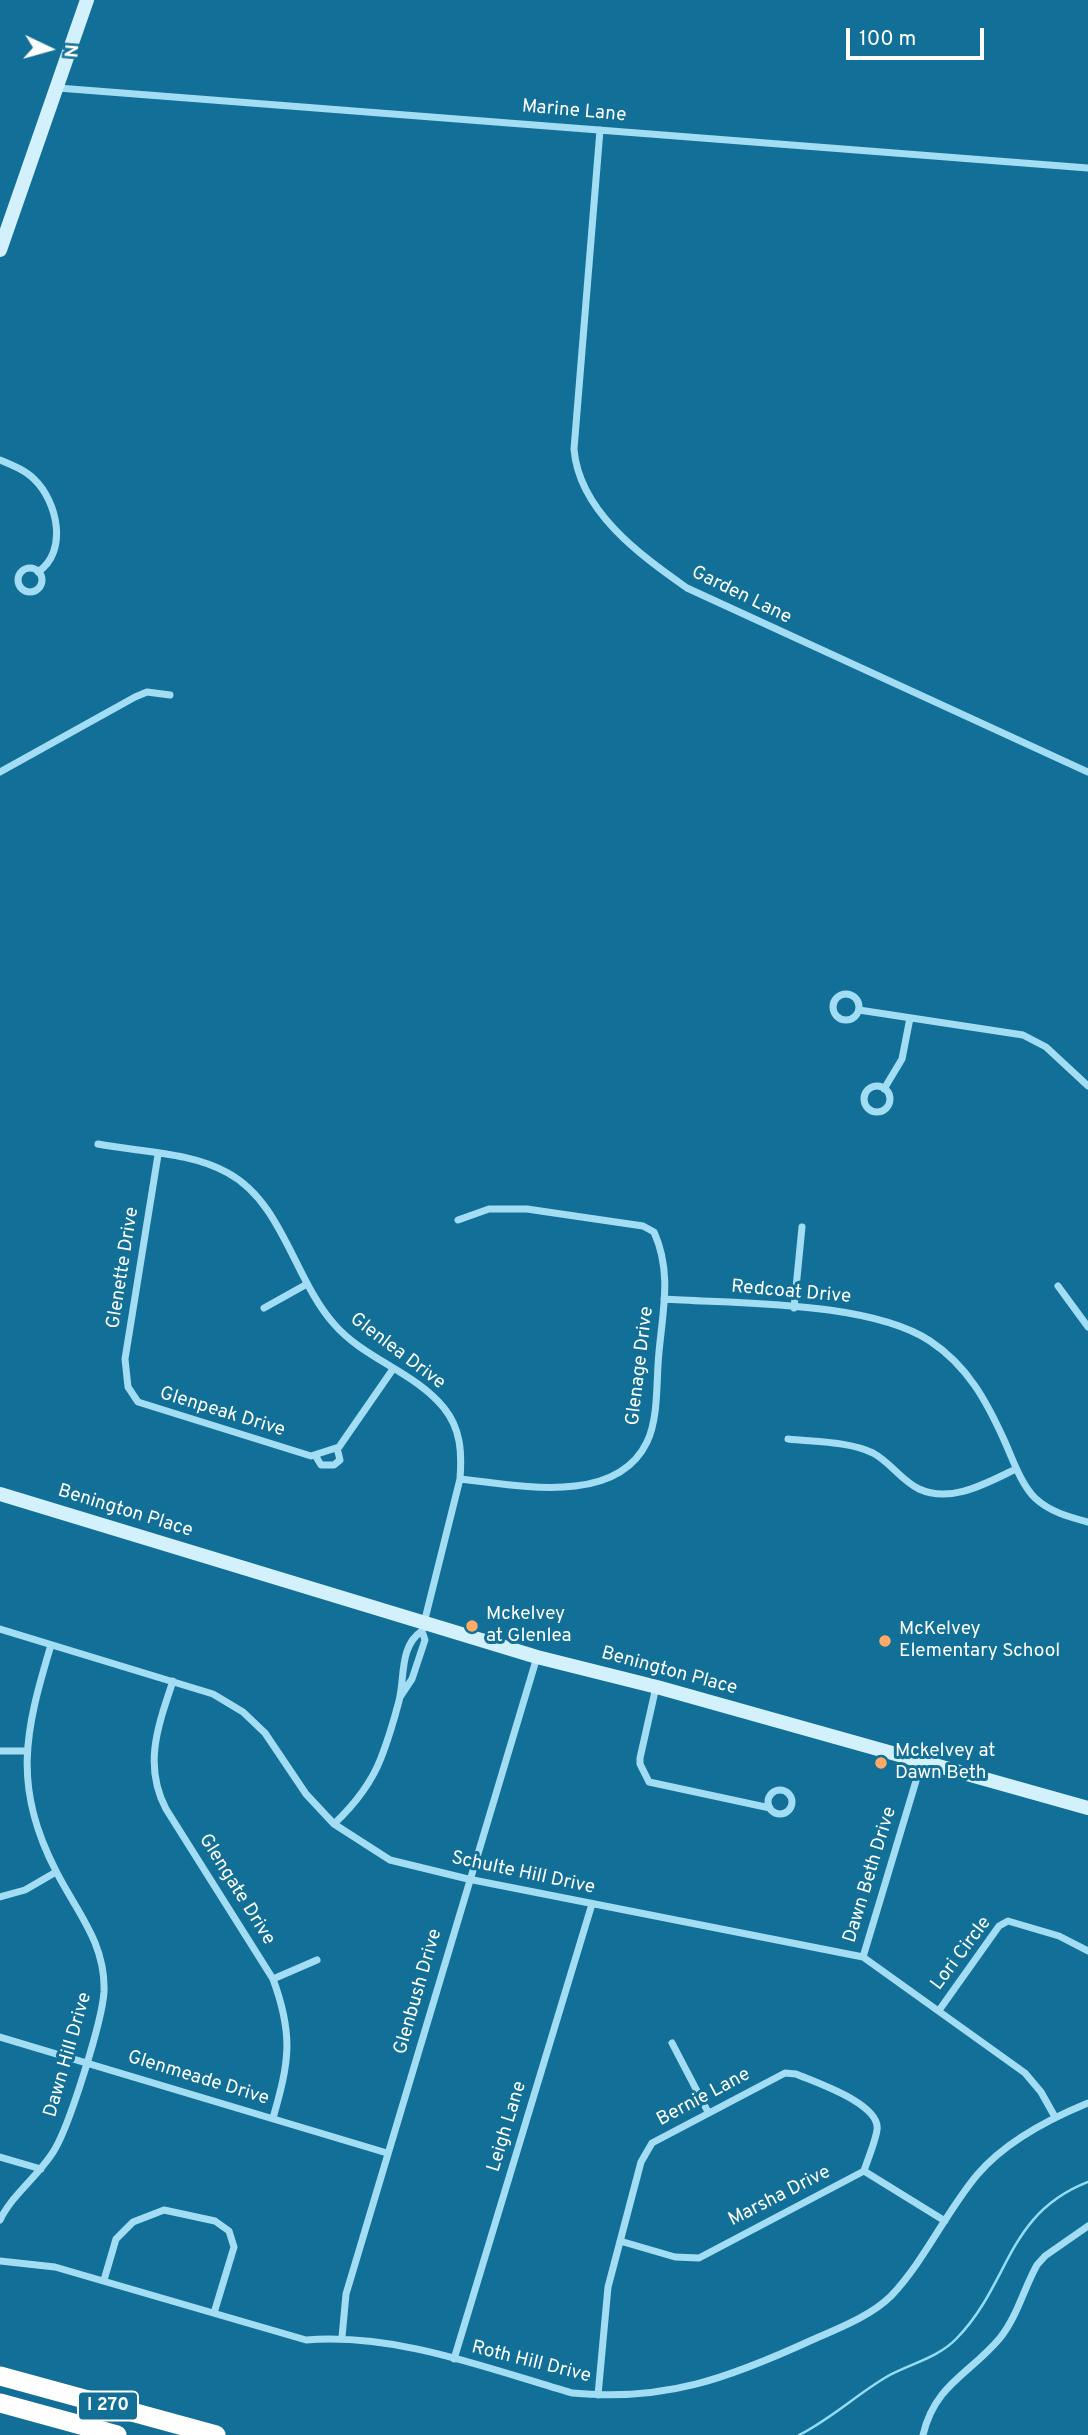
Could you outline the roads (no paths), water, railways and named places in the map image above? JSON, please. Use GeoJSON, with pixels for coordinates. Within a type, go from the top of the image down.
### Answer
{"type":"FeatureCollection","features":[{"type":"Feature","properties":{"kind":"highway","name":"I 270"},"geometry":{"type":"LineString","coordinates":[[0,2376],[216,2435]]}},
{"type":"Feature","properties":{"kind":"highway","name":"I 270"},"geometry":{"type":"LineString","coordinates":[[0,2403],[117,2435]]}},
{"type":"Feature","properties":{"kind":"main road"},"geometry":{"type":"LineString","coordinates":[[0,250],[87,0]]}},
{"type":"Feature","properties":{"kind":"main road","name":"Benington Place"},"geometry":{"type":"LineString","coordinates":[[0,1494],[423,1627],[657,1687],[1088,1808]]}},
{"type":"Feature","properties":{"kind":"street","name":"Marine Lane"},"geometry":{"type":"LineString","coordinates":[[58,88],[1088,168]]}},
{"type":"Feature","properties":{"kind":"street","name":"Garden Lane"},"geometry":{"type":"LineString","coordinates":[[600,130],[574,449],[578,472],[593,502],[646,557],[687,589],[1088,772]]}},
{"type":"Feature","properties":{"kind":"street"},"geometry":{"type":"LineString","coordinates":[[0,460],[33,478],[46,493],[58,542],[56,555],[50,565],[38,572]]}},
{"type":"Feature","properties":{"kind":"street"},"geometry":{"type":"LineString","coordinates":[[0,772],[135,697],[147,692],[170,695]]}},
{"type":"Feature","properties":{"kind":"street"},"geometry":{"type":"LineString","coordinates":[[859,1010],[1023,1035],[1046,1046],[1088,1086]]}},
{"type":"Feature","properties":{"kind":"street"},"geometry":{"type":"LineString","coordinates":[[884,1089],[902,1059],[909,1018]]}},
{"type":"Feature","properties":{"kind":"street","name":"Glenlea Drive"},"geometry":{"type":"LineString","coordinates":[[99,1144],[193,1160],[227,1172],[241,1182],[267,1210],[307,1284],[332,1322],[346,1337],[430,1395],[453,1422],[462,1455],[460,1479],[423,1627],[425,1640],[407,1690],[400,1697]]}},
{"type":"Feature","properties":{"kind":"street","name":"Glenette Drive"},"geometry":{"type":"LineString","coordinates":[[128,1387],[125,1359],[158,1155]]}},
{"type":"Feature","properties":{"kind":"street"},"geometry":{"type":"LineString","coordinates":[[458,1220],[489,1209],[513,1209],[643,1226],[653,1232],[663,1253],[666,1267],[664,1298]]}},
{"type":"Feature","properties":{"kind":"street"},"geometry":{"type":"LineString","coordinates":[[794,1308],[802,1227]]}},
{"type":"Feature","properties":{"kind":"street"},"geometry":{"type":"LineString","coordinates":[[264,1308],[307,1284]]}},
{"type":"Feature","properties":{"kind":"street"},"geometry":{"type":"LineString","coordinates":[[1058,1286],[1088,1327]]}},
{"type":"Feature","properties":{"kind":"street","name":"Redcoat Drive"},"geometry":{"type":"LineString","coordinates":[[664,1298],[868,1317],[929,1341],[975,1383],[990,1409],[1016,1469],[1034,1497],[1058,1513],[1088,1522]]}},
{"type":"Feature","properties":{"kind":"street","name":"Glenage Drive"},"geometry":{"type":"LineString","coordinates":[[460,1479],[534,1487],[583,1486],[620,1473],[648,1441],[654,1407],[664,1298]]}},
{"type":"Feature","properties":{"kind":"street","name":"Glenpeak Drive"},"geometry":{"type":"LineString","coordinates":[[128,1387],[138,1402],[152,1408],[305,1456],[337,1448],[393,1369]]}},
{"type":"Feature","properties":{"kind":"street"},"geometry":{"type":"LineString","coordinates":[[788,1439],[859,1448],[873,1453],[920,1489],[944,1494],[968,1490],[1016,1469]]}},
{"type":"Feature","properties":{"kind":"street","name":"Glenpeak Drive"},"geometry":{"type":"LineString","coordinates":[[315,1455],[321,1465],[334,1465],[341,1460],[337,1448]]}},
{"type":"Feature","properties":{"kind":"street","name":"Glenlea Drive"},"geometry":{"type":"LineString","coordinates":[[334,1824],[363,1792],[381,1759],[400,1697],[404,1660],[413,1637],[423,1627]]}},
{"type":"Feature","properties":{"kind":"street","name":"Schulte Hill Drive"},"geometry":{"type":"LineString","coordinates":[[0,1629],[213,1693],[243,1712],[265,1732],[306,1794],[334,1824],[390,1860],[468,1879],[863,1957],[940,2009],[1025,2073],[1041,2092],[1055,2117]]}},
{"type":"Feature","properties":{"kind":"street","name":"Dawn Hill Drive"},"geometry":{"type":"LineString","coordinates":[[0,2220],[6,2208],[41,2169],[66,2126],[104,1992],[102,1962],[86,1920],[56,1872],[39,1834],[29,1797],[25,1751],[29,1722],[51,1645]]}},
{"type":"Feature","properties":{"kind":"street","name":"Glenbush Drive"},"geometry":{"type":"LineString","coordinates":[[342,2337],[346,2294],[468,1879],[537,1657]]}},
{"type":"Feature","properties":{"kind":"street","name":"Glengate Drive"},"geometry":{"type":"LineString","coordinates":[[173,1681],[152,1757],[159,1796],[273,1979],[286,2024],[289,2054],[273,2118]]}},
{"type":"Feature","properties":{"kind":"street"},"geometry":{"type":"LineString","coordinates":[[657,1687],[640,1758],[649,1782],[770,1808]]}},
{"type":"Feature","properties":{"kind":"street"},"geometry":{"type":"LineString","coordinates":[[0,1751],[25,1751]]}},
{"type":"Feature","properties":{"kind":"street","name":"Dawn Beth Drive"},"geometry":{"type":"LineString","coordinates":[[863,1957],[922,1761]]}},
{"type":"Feature","properties":{"kind":"street"},"geometry":{"type":"LineString","coordinates":[[0,1897],[25,1890],[56,1872]]}},
{"type":"Feature","properties":{"kind":"street","name":"Leigh Lane"},"geometry":{"type":"LineString","coordinates":[[454,2359],[592,1904]]}},
{"type":"Feature","properties":{"kind":"street","name":"Lori Circle"},"geometry":{"type":"LineString","coordinates":[[940,2009],[999,1926],[1008,1921],[1059,1936],[1088,1951]]}},
{"type":"Feature","properties":{"kind":"street"},"geometry":{"type":"LineString","coordinates":[[273,1979],[317,1960]]}},
{"type":"Feature","properties":{"kind":"street","name":"Glenmeade Drive"},"geometry":{"type":"LineString","coordinates":[[0,2037],[387,2153]]}},
{"type":"Feature","properties":{"kind":"street"},"geometry":{"type":"LineString","coordinates":[[672,2043],[708,2112]]}},
{"type":"Feature","properties":{"kind":"street","name":"Bernie Lane"},"geometry":{"type":"LineString","coordinates":[[598,2395],[608,2287],[641,2162],[652,2143],[785,2073],[796,2074],[867,2107],[876,2117],[878,2128],[864,2171]]}},
{"type":"Feature","properties":{"kind":"street","name":"Roth Hill Drive"},"geometry":{"type":"LineString","coordinates":[[0,2261],[55,2267],[306,2340],[342,2337],[394,2344],[572,2393],[598,2395],[682,2388],[737,2374],[845,2326],[890,2297],[978,2173],[1014,2144],[1055,2117],[1088,2103]]}},
{"type":"Feature","properties":{"kind":"street"},"geometry":{"type":"LineString","coordinates":[[0,2157],[41,2169]]}},
{"type":"Feature","properties":{"kind":"street"},"geometry":{"type":"LineString","coordinates":[[864,2171],[945,2221]]}},
{"type":"Feature","properties":{"kind":"street","name":"Marsha Drive"},"geometry":{"type":"LineString","coordinates":[[620,2241],[675,2257],[699,2258],[864,2171]]}},
{"type":"Feature","properties":{"kind":"street"},"geometry":{"type":"LineString","coordinates":[[104,2280],[116,2239],[133,2222],[164,2210],[215,2221],[229,2231],[234,2247],[214,2313]]}},
{"type":"Feature","properties":{"kind":"street"},"geometry":{"type":"LineString","coordinates":[[923,2435],[932,2408],[953,2379],[1002,2336],[1037,2265],[1045,2256],[1088,2226]]}},
{"type":"Feature","properties":{"kind":"waterway"},"geometry":{"type":"LineString","coordinates":[[799,2435],[888,2376],[950,2345],[975,2317],[1012,2251],[1041,2212],[1061,2196],[1088,2182]]}},
{"type":"Feature","properties":{"kind":"place","name":"Mckelvey at Glenlea"},"geometry":{"type":"Point","coordinates":[472,1626]}},
{"type":"Feature","properties":{"kind":"place","name":"McKelvey Elementary School"},"geometry":{"type":"Point","coordinates":[885,1641]}},
{"type":"Feature","properties":{"kind":"place","name":"Mckelvey at Dawn Beth"},"geometry":{"type":"Point","coordinates":[881,1763]}}]}
